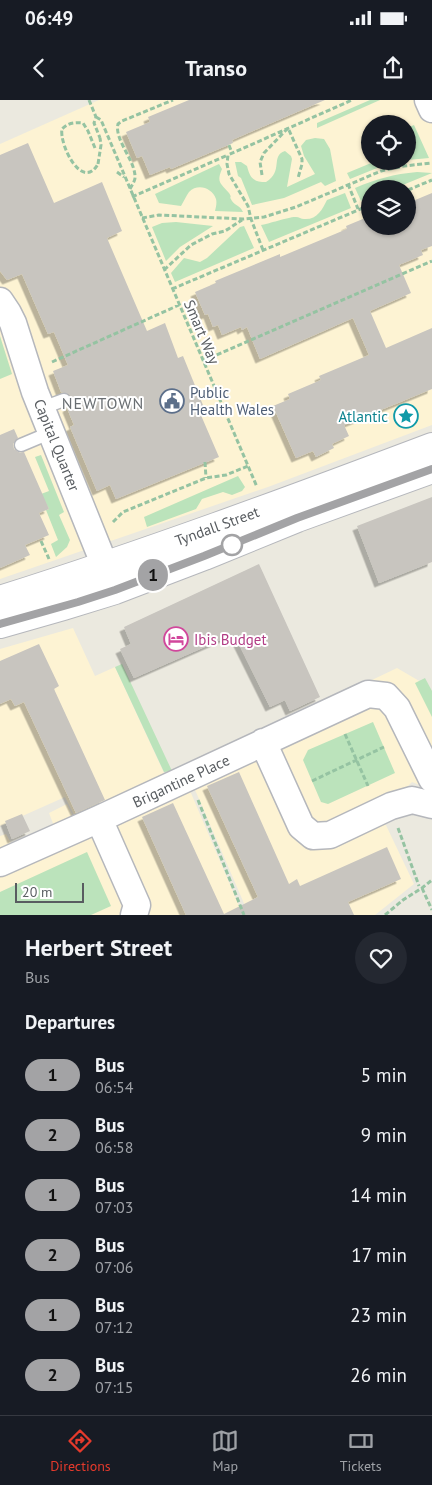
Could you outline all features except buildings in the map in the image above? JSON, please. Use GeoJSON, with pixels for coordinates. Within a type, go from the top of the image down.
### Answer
{"type":"FeatureCollection","features":[{"type":"Feature","properties":{"kind":"street"},"geometry":{"type":"LineString","coordinates":[[428,100],[432,109]]}},
{"type":"Feature","properties":{"kind":"street","name":"Capital Quarter"},"geometry":{"type":"LineString","coordinates":[[0,301],[8,313],[53,404],[52,432],[110,578]]}},
{"type":"Feature","properties":{"kind":"street","name":"Tyndall Street"},"geometry":{"type":"LineString","coordinates":[[0,624],[78,602],[110,578],[290,500],[432,447]]}},
{"type":"Feature","properties":{"kind":"street","name":"Tyndall Street"},"geometry":{"type":"LineString","coordinates":[[0,600],[110,578],[204,556],[297,518],[432,469]]}},
{"type":"Feature","properties":{"kind":"street","name":"Brigantine Place"},"geometry":{"type":"LineString","coordinates":[[0,864],[368,694],[386,696],[397,708],[432,779]]}},
{"type":"Feature","properties":{"kind":"street"},"geometry":{"type":"LineString","coordinates":[[263,742],[300,826],[313,836],[330,835],[391,806],[412,800],[432,805]]}},
{"type":"Feature","properties":{"kind":"street"},"geometry":{"type":"LineString","coordinates":[[99,819],[137,906],[134,915]]}},
{"type":"Feature","properties":{"kind":"lane"},"geometry":{"type":"LineString","coordinates":[[21,445],[52,432]]}},
{"type":"Feature","properties":{"kind":"path"},"geometry":{"type":"LineString","coordinates":[[88,100],[96,117],[94,123],[101,144],[98,164],[95,169],[90,172],[81,171],[76,168],[61,135],[62,129],[66,125],[74,122],[82,123],[88,131],[95,148]]}},
{"type":"Feature","properties":{"kind":"path"},"geometry":{"type":"LineString","coordinates":[[130,189],[135,179],[118,132],[118,124],[172,100]]}},
{"type":"Feature","properties":{"kind":"path"},"geometry":{"type":"LineString","coordinates":[[132,196],[352,100]]}},
{"type":"Feature","properties":{"kind":"path","name":"Smart Way"},"geometry":{"type":"LineString","coordinates":[[96,117],[101,120],[258,490]]}},
{"type":"Feature","properties":{"kind":"path"},"geometry":{"type":"LineString","coordinates":[[262,175],[260,162],[264,153],[288,128]]}},
{"type":"Feature","properties":{"kind":"path"},"geometry":{"type":"LineString","coordinates":[[288,128],[302,159],[298,178]]}},
{"type":"Feature","properties":{"kind":"path"},"geometry":{"type":"LineString","coordinates":[[229,144],[230,154],[227,164],[229,174],[248,206],[263,250]]}},
{"type":"Feature","properties":{"kind":"path"},"geometry":{"type":"LineString","coordinates":[[142,218],[159,215],[243,220],[264,217],[296,207],[381,171],[432,163]]}},
{"type":"Feature","properties":{"kind":"path"},"geometry":{"type":"LineString","coordinates":[[117,172],[125,178]]}},
{"type":"Feature","properties":{"kind":"path"},"geometry":{"type":"LineString","coordinates":[[416,187],[432,180]]}},
{"type":"Feature","properties":{"kind":"path"},"geometry":{"type":"LineString","coordinates":[[348,184],[358,209]]}},
{"type":"Feature","properties":{"kind":"path"},"geometry":{"type":"LineString","coordinates":[[172,289],[361,208]]}},
{"type":"Feature","properties":{"kind":"path"},"geometry":{"type":"LineString","coordinates":[[164,270],[191,246],[212,234],[225,231],[243,220]]}},
{"type":"Feature","properties":{"kind":"path"},"geometry":{"type":"LineString","coordinates":[[203,361],[432,261]]}},
{"type":"Feature","properties":{"kind":"path"},"geometry":{"type":"LineString","coordinates":[[47,364],[179,306]]}},
{"type":"Feature","properties":{"kind":"path"},"geometry":{"type":"LineString","coordinates":[[205,462],[206,478]]}},
{"type":"Feature","properties":{"kind":"path"},"geometry":{"type":"LineString","coordinates":[[113,523],[123,512],[206,478],[226,474],[248,466]]}},
{"type":"Feature","properties":{"kind":"path"},"geometry":{"type":"LineString","coordinates":[[42,541],[52,567]]}},
{"type":"Feature","properties":{"kind":"path"},"geometry":{"type":"LineString","coordinates":[[345,734],[368,786]]}},
{"type":"Feature","properties":{"kind":"path"},"geometry":{"type":"LineString","coordinates":[[312,781],[384,747]]}},
{"type":"Feature","properties":{"kind":"path"},"geometry":{"type":"LineString","coordinates":[[188,777],[244,915]]}},
{"type":"Feature","properties":{"kind":"path"},"geometry":{"type":"LineString","coordinates":[[391,806],[416,877],[432,910]]}},
{"type":"Feature","properties":{"kind":"path"},"geometry":{"type":"LineString","coordinates":[[385,915],[432,880]]}},
{"type":"Feature","properties":{"kind":"shaded area"},"geometry":{"type":"Polygon","coordinates":[[[99,100],[432,100],[432,425],[268,487],[0,579],[0,144],[99,100]]]}},
{"type":"Feature","properties":{"kind":"shaded area"},"geometry":{"type":"Polygon","coordinates":[[[73,628],[95,676],[115,667],[165,775],[75,817],[65,797],[0,826],[0,649],[73,628]]]}},
{"type":"Feature","properties":{"kind":"shaded area"},"geometry":{"type":"Polygon","coordinates":[[[397,668],[421,682],[432,704],[432,790],[412,782],[404,790],[384,821],[414,884],[375,915],[249,915],[186,769],[397,668]]]}},
{"type":"Feature","properties":{"kind":"shaded area"},"geometry":{"type":"Polygon","coordinates":[[[182,772],[243,915],[0,915],[0,836],[6,834],[11,843],[54,826],[49,813],[67,804],[74,818],[182,772]]]}},
{"type":"Feature","properties":{"kind":"green space"},"geometry":{"type":"Polygon","coordinates":[[[370,100],[380,100],[317,128],[317,123],[370,100]]]}},
{"type":"Feature","properties":{"kind":"green space"},"geometry":{"type":"Polygon","coordinates":[[[416,129],[429,158],[416,159],[416,129]]]}},
{"type":"Feature","properties":{"kind":"green space"},"geometry":{"type":"Polygon","coordinates":[[[324,139],[330,149],[336,181],[325,186],[321,182],[284,198],[252,205],[241,178],[238,176],[235,162],[241,162],[247,166],[255,180],[266,182],[271,178],[276,169],[278,156],[285,151],[292,159],[287,187],[315,174],[304,156],[301,146],[306,140],[324,139]]]}},
{"type":"Feature","properties":{"kind":"green space"},"geometry":{"type":"Polygon","coordinates":[[[219,164],[222,169],[219,177],[220,182],[231,196],[233,203],[243,212],[215,211],[216,199],[214,195],[200,187],[189,192],[181,206],[159,203],[155,194],[219,164]]]}},
{"type":"Feature","properties":{"kind":"green space"},"geometry":{"type":"Polygon","coordinates":[[[361,167],[361,170],[372,170],[350,179],[347,173],[361,167]]]}},
{"type":"Feature","properties":{"kind":"green space"},"geometry":{"type":"Polygon","coordinates":[[[432,173],[415,180],[376,180],[401,174],[432,173]]]}},
{"type":"Feature","properties":{"kind":"green space"},"geometry":{"type":"Polygon","coordinates":[[[361,186],[361,201],[355,188],[361,186]]]}},
{"type":"Feature","properties":{"kind":"green space"},"geometry":{"type":"Polygon","coordinates":[[[345,193],[351,208],[269,242],[261,225],[293,217],[312,218],[321,211],[327,200],[345,193]]]}},
{"type":"Feature","properties":{"kind":"green space"},"geometry":{"type":"Polygon","coordinates":[[[176,222],[213,226],[180,247],[166,261],[152,227],[162,223],[176,222]]]}},
{"type":"Feature","properties":{"kind":"green space"},"geometry":{"type":"Polygon","coordinates":[[[244,226],[254,248],[175,282],[171,273],[184,258],[200,262],[207,258],[240,227],[244,226]]]}},
{"type":"Feature","properties":{"kind":"green space"},"geometry":{"type":"Polygon","coordinates":[[[0,336],[12,374],[0,379],[0,336]]]}},
{"type":"Feature","properties":{"kind":"green space"},"geometry":{"type":"Polygon","coordinates":[[[41,455],[64,512],[59,515],[70,540],[67,547],[56,557],[51,544],[58,540],[46,510],[49,509],[41,494],[49,491],[35,457],[41,455]]]}},
{"type":"Feature","properties":{"kind":"green space"},"geometry":{"type":"Polygon","coordinates":[[[238,476],[245,487],[242,491],[232,495],[223,492],[202,499],[196,509],[147,527],[144,517],[238,476]]]}},
{"type":"Feature","properties":{"kind":"green space"},"geometry":{"type":"Polygon","coordinates":[[[122,664],[172,771],[164,772],[115,667],[122,664]]]}},
{"type":"Feature","properties":{"kind":"green space"},"geometry":{"type":"Polygon","coordinates":[[[425,678],[432,691],[432,717],[415,683],[425,678]]]}},
{"type":"Feature","properties":{"kind":"green space"},"geometry":{"type":"Polygon","coordinates":[[[373,722],[395,773],[328,804],[321,802],[303,760],[308,750],[373,722]]]}},
{"type":"Feature","properties":{"kind":"green space"},"geometry":{"type":"Polygon","coordinates":[[[87,852],[111,906],[91,915],[0,915],[0,892],[87,852]]]}},
{"type":"Feature","properties":{"kind":"bus line","name":"1"},"geometry":{"type":"LineString","coordinates":[[0,624],[115,590],[297,518],[432,469]]}},
{"type":"Feature","properties":{"kind":"place","name":"Public Health Wales"},"geometry":{"type":"Point","coordinates":[172,401]}},
{"type":"Feature","properties":{"kind":"place","name":"Atlantic"},"geometry":{"type":"Point","coordinates":[406,416]}},
{"type":"Feature","properties":{"kind":"place","name":"Ibis Budget"},"geometry":{"type":"Point","coordinates":[176,639]}},
{"type":"Feature","properties":{"kind":"district","name":"NEWTOWN"},"geometry":{"type":"Point","coordinates":[103,403]}}]}
